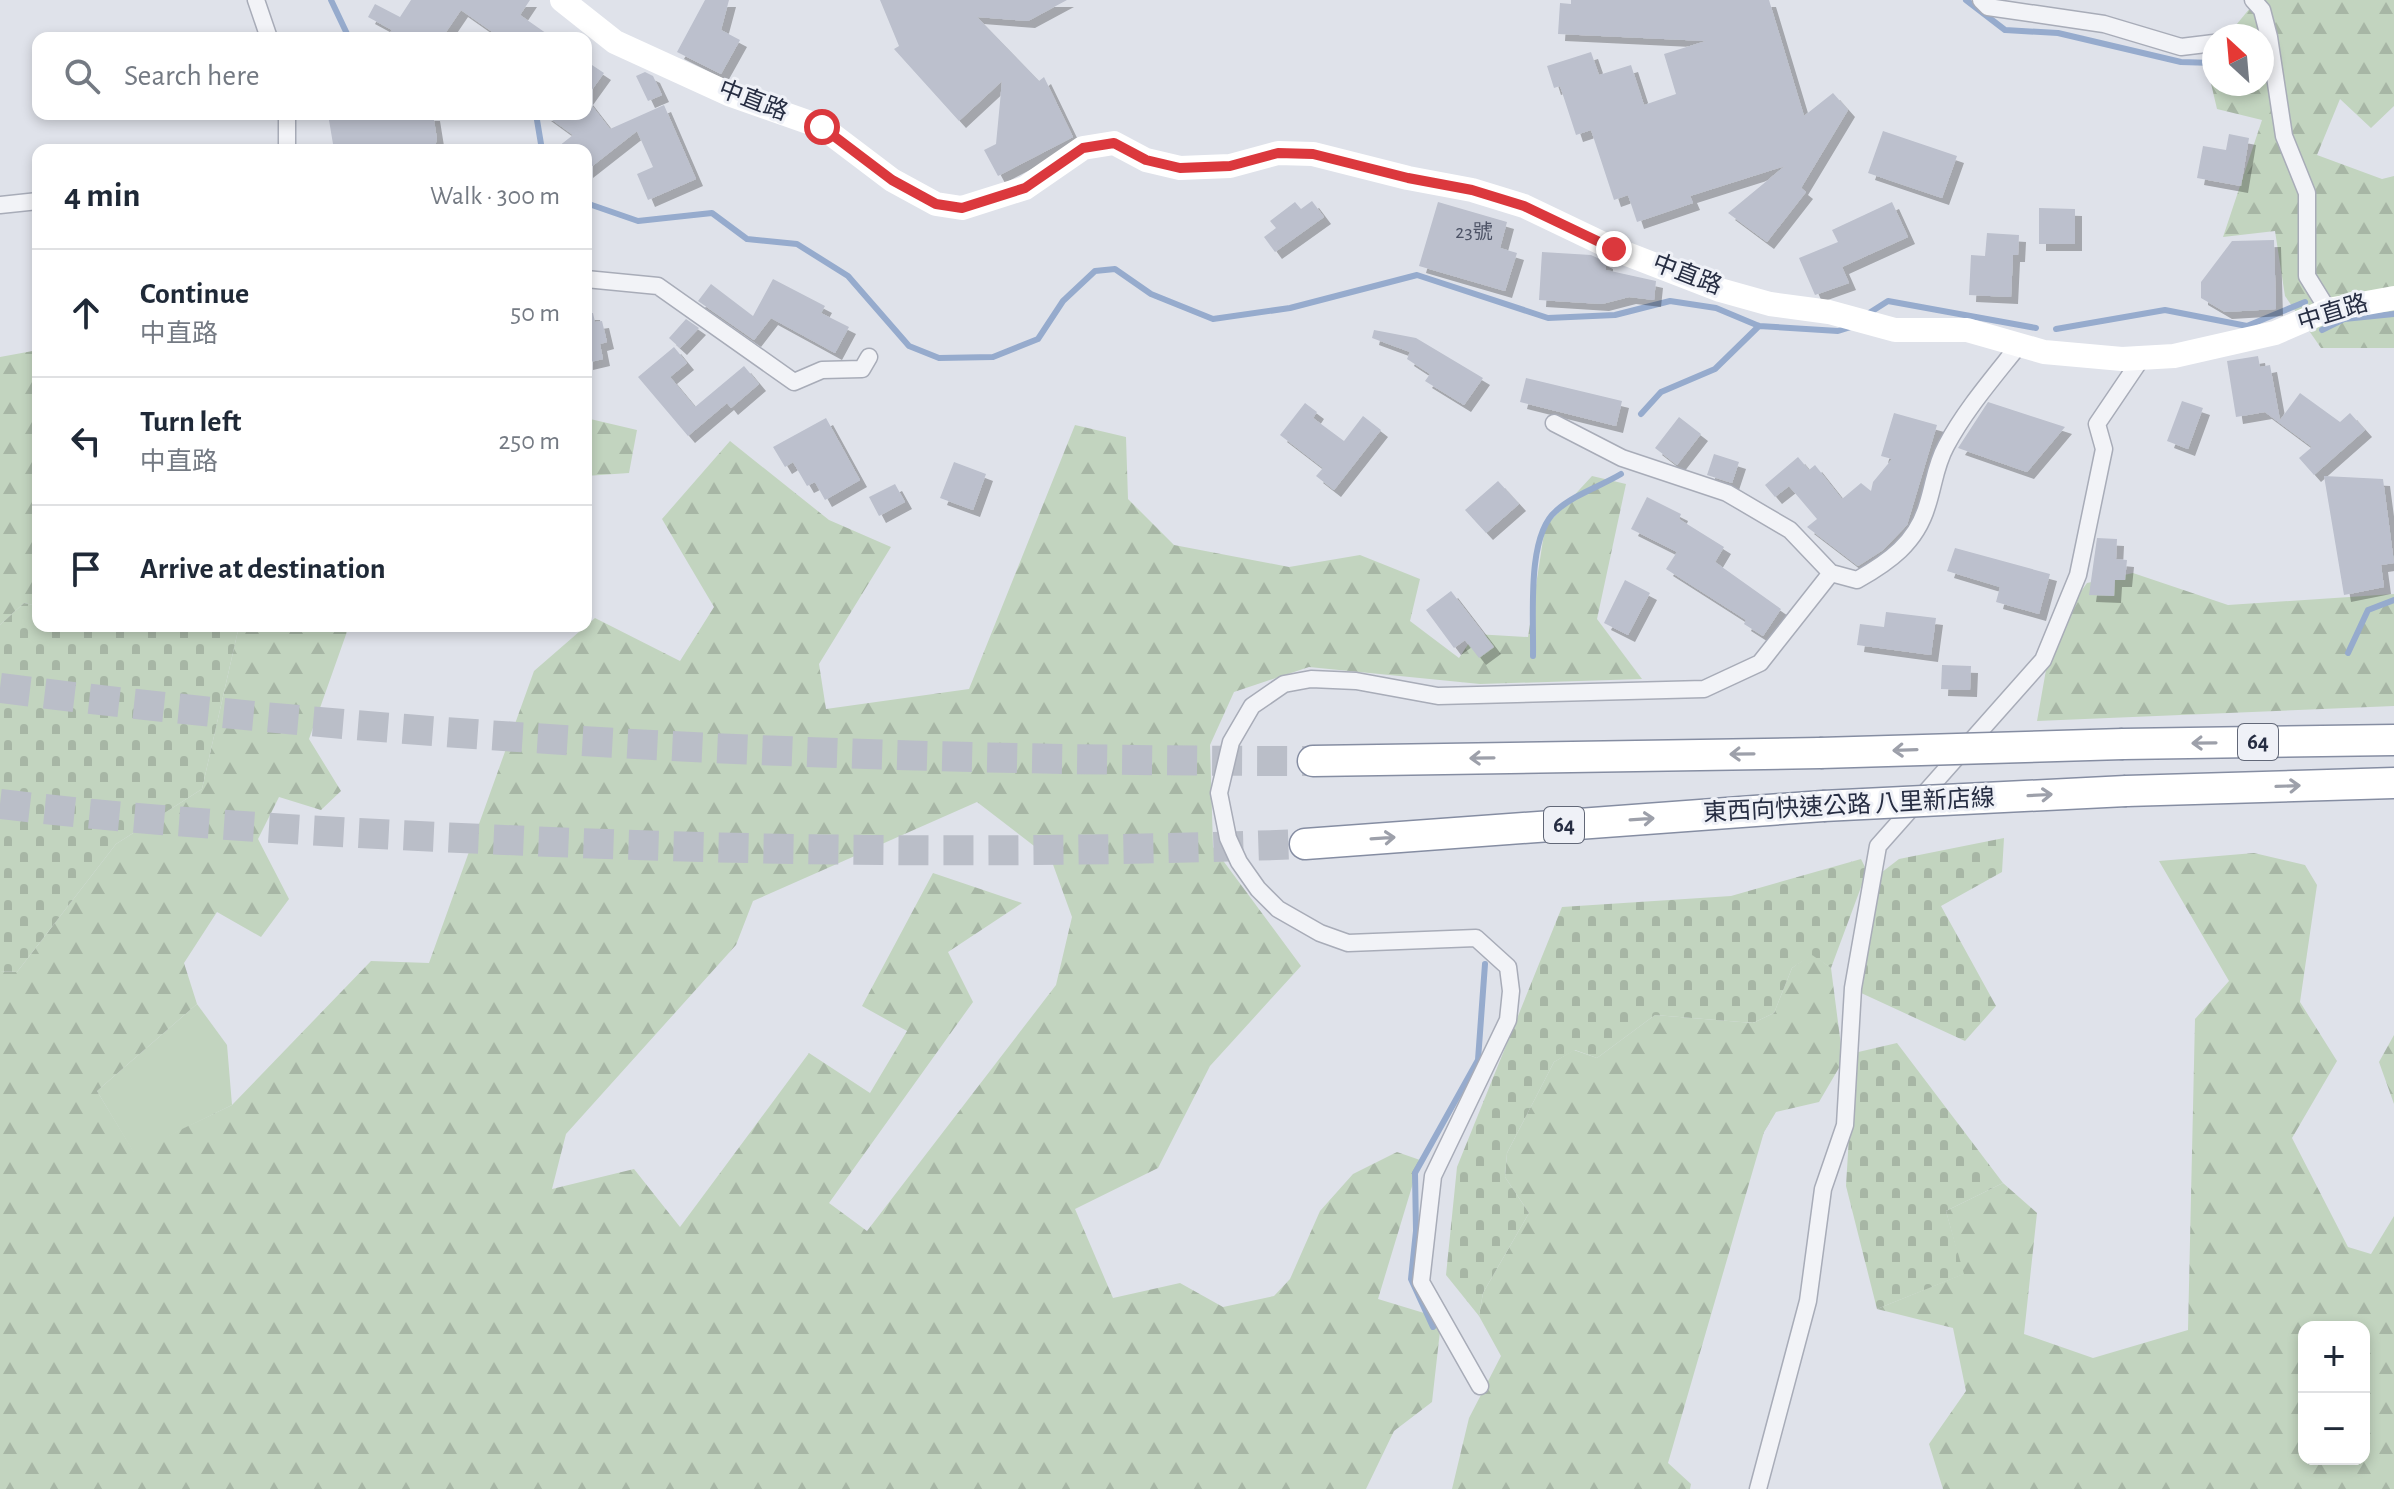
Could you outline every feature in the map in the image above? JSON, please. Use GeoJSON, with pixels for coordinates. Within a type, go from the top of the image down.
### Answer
{"type":"FeatureCollection","features":[{"type":"Feature","properties":{"kind":"highway"},"geometry":{"type":"LineString","coordinates":[[2293,741],[2394,721]]}},
{"type":"Feature","properties":{"kind":"highway","name":"64"},"geometry":{"type":"LineString","coordinates":[[1313,761],[2394,740]]}},
{"type":"Feature","properties":{"kind":"highway","name":"東西向快速公路 八里新店線"},"geometry":{"type":"LineString","coordinates":[[1305,844],[1823,806],[2126,791],[2394,784]]}},
{"type":"Feature","properties":{"kind":"street"},"geometry":{"type":"LineString","coordinates":[[256,0],[267,32]]}},
{"type":"Feature","properties":{"kind":"street","name":"中直路"},"geometry":{"type":"LineString","coordinates":[[562,0],[615,42],[731,95],[822,127],[892,180],[936,204],[962,208],[1025,188],[1083,148],[1114,143],[1146,160],[1180,168],[1230,166],[1278,153],[1313,154],[1408,178],[1472,190],[1524,206],[1614,249],[1720,290],[1770,304],[1850,317],[1895,330],[1967,330],[2044,352],[2122,359],[2174,356],[2275,333],[2328,310],[2394,298]]}},
{"type":"Feature","properties":{"kind":"street"},"geometry":{"type":"LineString","coordinates":[[1981,0],[1988,7],[2104,24],[2181,47],[2202,44]]}},
{"type":"Feature","properties":{"kind":"street"},"geometry":{"type":"LineString","coordinates":[[2253,0],[2262,10],[2264,24]]}},
{"type":"Feature","properties":{"kind":"street"},"geometry":{"type":"LineString","coordinates":[[2274,84],[2284,136],[2307,193],[2307,276],[2328,310]]}},
{"type":"Feature","properties":{"kind":"street"},"geometry":{"type":"LineString","coordinates":[[287,120],[287,144]]}},
{"type":"Feature","properties":{"kind":"street"},"geometry":{"type":"LineString","coordinates":[[0,205],[32,202]]}},
{"type":"Feature","properties":{"kind":"street"},"geometry":{"type":"LineString","coordinates":[[592,280],[658,286],[794,382],[822,370],[862,369],[869,357]]}},
{"type":"Feature","properties":{"kind":"street"},"geometry":{"type":"LineString","coordinates":[[1554,423],[1622,458],[1727,493],[1790,530],[1831,573],[1857,580],[1883,565],[1910,542],[1928,505],[1931,482],[1946,446],[2019,345]]}},
{"type":"Feature","properties":{"kind":"street"},"geometry":{"type":"LineString","coordinates":[[1758,1489],[1808,1301],[1823,1189],[1845,1125],[1853,988],[1878,846],[2043,660],[2078,575],[2104,449],[2097,424],[2141,359],[2174,356]]}},
{"type":"Feature","properties":{"kind":"street"},"geometry":{"type":"LineString","coordinates":[[1480,1386],[1421,1282],[1433,1176],[1508,1020],[1511,991],[1508,967],[1476,938],[1348,943],[1278,909],[1245,871],[1228,838],[1219,793],[1237,726],[1264,696],[1284,684],[1311,679],[1356,681],[1438,696],[1507,696],[1642,688],[1704,689],[1760,663],[1831,573]]}},
{"type":"Feature","properties":{"kind":"green space"},"geometry":{"type":"Polygon","coordinates":[[[2252,0],[2394,0],[2394,106],[2371,128],[2340,99],[2317,155],[2382,179],[2394,176],[2394,348],[2321,348],[2285,296],[2275,231],[2223,237],[2262,120],[2217,109],[2214,96],[2274,96],[2274,24],[2237,24],[2255,2],[2252,0]]]}},
{"type":"Feature","properties":{"kind":"green space"},"geometry":{"type":"Polygon","coordinates":[[[32,351],[32,605],[24,603],[0,625],[0,357],[32,351]]]}},
{"type":"Feature","properties":{"kind":"green space"},"geometry":{"type":"Polygon","coordinates":[[[592,419],[637,430],[629,473],[592,476],[592,419]]]}},
{"type":"Feature","properties":{"kind":"green space"},"geometry":{"type":"Polygon","coordinates":[[[1075,425],[1126,437],[1128,499],[1174,545],[1289,567],[1360,555],[1420,579],[1410,621],[1459,658],[1475,634],[1528,637],[1545,527],[1592,476],[1626,484],[1597,619],[1642,679],[1480,684],[1309,667],[1234,692],[1210,745],[1213,847],[1301,966],[1210,1066],[1158,1168],[1075,1209],[1113,1298],[1180,1283],[1223,1307],[1274,1296],[1290,1279],[1320,1211],[1353,1174],[1397,1152],[1420,1160],[1378,1299],[1424,1313],[1440,1331],[1432,1402],[1394,1431],[1366,1489],[0,1489],[0,971],[17,972],[116,844],[202,789],[238,632],[347,632],[309,739],[341,791],[321,810],[279,797],[258,839],[289,899],[261,937],[217,912],[184,963],[197,1004],[97,1091],[134,1152],[232,1105],[371,961],[429,963],[534,671],[579,632],[592,632],[595,618],[680,661],[714,607],[662,519],[730,441],[829,520],[891,547],[819,664],[826,709],[969,689],[1075,425]],[[977,802],[753,901],[736,945],[566,1134],[552,1189],[634,1169],[680,1227],[809,1053],[870,1093],[907,1031],[862,1006],[933,873],[1022,903],[948,952],[973,1002],[829,1203],[867,1231],[1056,985],[1072,917],[1051,859],[977,802]]]}},
{"type":"Feature","properties":{"kind":"green space"},"geometry":{"type":"Polygon","coordinates":[[[2133,573],[2228,605],[2394,594],[2394,706],[2037,721],[2053,630],[2087,583],[2133,573]]]}},
{"type":"Feature","properties":{"kind":"green space"},"geometry":{"type":"Polygon","coordinates":[[[24,603],[32,605],[32,632],[238,632],[202,789],[116,844],[17,972],[0,971],[0,625],[24,603]]]}},
{"type":"Feature","properties":{"kind":"green space"},"geometry":{"type":"Polygon","coordinates":[[[2004,838],[2002,872],[1941,906],[1996,1006],[1965,1041],[1859,992],[1877,876],[1899,859],[2004,838]]]}},
{"type":"Feature","properties":{"kind":"green space"},"geometry":{"type":"Polygon","coordinates":[[[2254,853],[2305,865],[2317,885],[2300,1002],[2337,1061],[2292,1138],[2348,1247],[2371,1254],[2394,1216],[2394,1489],[1943,1489],[1929,1444],[1966,1391],[1953,1328],[1877,1309],[1963,1274],[1946,1211],[2003,1183],[2037,1213],[2024,1334],[2093,1358],[2188,1330],[2195,1019],[2229,981],[2159,861],[2254,853]]]}},
{"type":"Feature","properties":{"kind":"green space"},"geometry":{"type":"Polygon","coordinates":[[[1861,859],[1867,871],[1831,968],[1812,955],[1792,968],[1774,1013],[1753,1023],[1655,1015],[1597,1058],[1575,1050],[1554,1062],[1507,1153],[1505,1177],[1529,1213],[1483,1293],[1479,1316],[1446,1275],[1457,1167],[1562,907],[1731,896],[1861,859]]]}},
{"type":"Feature","properties":{"kind":"green space"},"geometry":{"type":"Polygon","coordinates":[[[1812,954],[1831,968],[1843,1061],[1819,1102],[1776,1112],[1764,1132],[1668,1463],[1691,1484],[1690,1489],[1452,1489],[1469,1418],[1501,1356],[1479,1316],[1483,1293],[1529,1213],[1505,1177],[1507,1153],[1554,1062],[1574,1050],[1597,1058],[1655,1015],[1753,1023],[1774,1013],[1792,968],[1812,954]]]}},
{"type":"Feature","properties":{"kind":"green space"},"geometry":{"type":"Polygon","coordinates":[[[197,1004],[227,1045],[232,1105],[134,1153],[97,1091],[197,1004]]]}},
{"type":"Feature","properties":{"kind":"green space"},"geometry":{"type":"Polygon","coordinates":[[[2394,1035],[2394,1104],[2379,1062],[2394,1035]]]}},
{"type":"Feature","properties":{"kind":"green space"},"geometry":{"type":"Polygon","coordinates":[[[1897,1043],[2003,1183],[1946,1211],[1964,1274],[1877,1309],[1846,1186],[1854,1053],[1897,1043]]]}},
{"type":"Feature","properties":{"kind":"building"},"geometry":{"type":"Polygon","coordinates":[[[411,0],[530,0],[520,15],[544,32],[492,32],[461,10],[446,32],[390,32],[392,30],[368,17],[375,4],[400,17],[411,0]]]}},
{"type":"Feature","properties":{"kind":"building"},"geometry":{"type":"Polygon","coordinates":[[[705,0],[729,0],[721,30],[740,40],[721,74],[677,52],[705,0]]]}},
{"type":"Feature","properties":{"kind":"building"},"geometry":{"type":"Polygon","coordinates":[[[880,0],[1067,0],[1028,21],[977,17],[1039,81],[1044,77],[1073,137],[998,176],[984,150],[996,144],[1002,81],[959,121],[894,49],[899,46],[880,0]]]}},
{"type":"Feature","properties":{"kind":"building"},"geometry":{"type":"Polygon","coordinates":[[[1571,0],[1769,0],[1804,116],[1833,93],[1848,110],[1801,188],[1806,192],[1767,242],[1728,213],[1785,166],[1690,196],[1693,203],[1637,222],[1628,195],[1614,200],[1591,130],[1576,135],[1560,86],[1554,88],[1547,66],[1591,52],[1599,75],[1631,65],[1644,105],[1676,94],[1664,54],[1706,41],[1558,34],[1560,3],[1571,4],[1571,0]]]}},
{"type":"Feature","properties":{"kind":"building"},"geometry":{"type":"Polygon","coordinates":[[[592,65],[604,73],[592,90],[592,65]]]}},
{"type":"Feature","properties":{"kind":"building"},"geometry":{"type":"Polygon","coordinates":[[[645,72],[653,76],[662,95],[648,101],[636,76],[645,72]]]}},
{"type":"Feature","properties":{"kind":"building"},"geometry":{"type":"Polygon","coordinates":[[[664,105],[696,179],[648,200],[637,174],[653,167],[637,131],[592,166],[592,144],[562,144],[573,135],[552,120],[592,120],[592,106],[610,129],[664,105]]]}},
{"type":"Feature","properties":{"kind":"building"},"geometry":{"type":"Polygon","coordinates":[[[329,120],[434,120],[437,139],[436,144],[333,144],[329,120]]]}},
{"type":"Feature","properties":{"kind":"building"},"geometry":{"type":"Polygon","coordinates":[[[1883,131],[1957,156],[1942,198],[1868,173],[1883,131]]]}},
{"type":"Feature","properties":{"kind":"building"},"geometry":{"type":"Polygon","coordinates":[[[2229,134],[2249,138],[2241,186],[2197,178],[2203,146],[2226,150],[2229,134]]]}},
{"type":"Feature","properties":{"kind":"building"},"geometry":{"type":"Polygon","coordinates":[[[1312,201],[1324,217],[1275,252],[1264,237],[1276,228],[1270,221],[1295,202],[1301,209],[1312,201]]]}},
{"type":"Feature","properties":{"kind":"building"},"geometry":{"type":"Polygon","coordinates":[[[1438,202],[1507,222],[1500,248],[1517,253],[1505,291],[1419,266],[1438,202]]]}},
{"type":"Feature","properties":{"kind":"building"},"geometry":{"type":"Polygon","coordinates":[[[1892,202],[1908,237],[1842,267],[1849,283],[1815,295],[1799,258],[1838,242],[1832,230],[1892,202]]]}},
{"type":"Feature","properties":{"kind":"building"},"geometry":{"type":"Polygon","coordinates":[[[2039,208],[2075,209],[2075,244],[2039,244],[2039,208]]]}},
{"type":"Feature","properties":{"kind":"building"},"geometry":{"type":"Polygon","coordinates":[[[1987,233],[2019,235],[2018,255],[2013,255],[2011,297],[1969,295],[1971,255],[1985,256],[1987,233]]]}},
{"type":"Feature","properties":{"kind":"building"},"geometry":{"type":"Polygon","coordinates":[[[2274,240],[2276,309],[2225,312],[2201,298],[2201,282],[2232,241],[2274,240]]]}},
{"type":"Feature","properties":{"kind":"building"},"geometry":{"type":"Polygon","coordinates":[[[1542,252],[1591,255],[1606,262],[1606,270],[1656,281],[1654,300],[1629,297],[1602,304],[1539,300],[1542,252]]]}},
{"type":"Feature","properties":{"kind":"building"},"geometry":{"type":"Polygon","coordinates":[[[773,279],[825,306],[821,313],[849,327],[835,353],[771,318],[754,340],[698,301],[711,284],[753,316],[773,279]]]}},
{"type":"Feature","properties":{"kind":"building"},"geometry":{"type":"Polygon","coordinates":[[[592,313],[595,322],[602,321],[607,342],[600,344],[603,359],[592,362],[592,313]]]}},
{"type":"Feature","properties":{"kind":"building"},"geometry":{"type":"Polygon","coordinates":[[[686,319],[699,328],[680,348],[669,338],[686,319]]]}},
{"type":"Feature","properties":{"kind":"building"},"geometry":{"type":"Polygon","coordinates":[[[1374,330],[1416,338],[1483,378],[1464,405],[1425,381],[1430,374],[1407,359],[1410,352],[1372,338],[1374,330]]]}},
{"type":"Feature","properties":{"kind":"building"},"geometry":{"type":"Polygon","coordinates":[[[674,347],[687,363],[670,377],[695,407],[744,366],[759,384],[731,408],[727,403],[688,436],[638,377],[674,347]]]}},
{"type":"Feature","properties":{"kind":"building"},"geometry":{"type":"Polygon","coordinates":[[[2258,356],[2260,367],[2270,365],[2280,420],[2300,393],[2340,422],[2350,413],[2365,430],[2314,475],[2299,458],[2312,447],[2265,412],[2236,417],[2227,361],[2258,356]]]}},
{"type":"Feature","properties":{"kind":"building"},"geometry":{"type":"Polygon","coordinates":[[[1526,378],[1622,401],[1616,426],[1520,402],[1526,378]]]}},
{"type":"Feature","properties":{"kind":"building"},"geometry":{"type":"Polygon","coordinates":[[[2182,401],[2203,408],[2188,449],[2167,441],[2182,401]]]}},
{"type":"Feature","properties":{"kind":"building"},"geometry":{"type":"Polygon","coordinates":[[[1988,402],[2065,427],[2027,472],[1958,448],[1988,402]]]}},
{"type":"Feature","properties":{"kind":"building"},"geometry":{"type":"Polygon","coordinates":[[[1305,403],[1317,412],[1313,418],[1344,441],[1363,416],[1381,430],[1334,490],[1316,476],[1323,468],[1280,435],[1305,403]]]}},
{"type":"Feature","properties":{"kind":"building"},"geometry":{"type":"Polygon","coordinates":[[[1894,413],[1937,425],[1907,525],[1883,550],[1858,566],[1807,527],[1817,519],[1789,486],[1775,497],[1765,485],[1798,457],[1809,470],[1815,465],[1842,499],[1861,483],[1871,491],[1873,482],[1892,459],[1881,456],[1894,413]]]}},
{"type":"Feature","properties":{"kind":"building"},"geometry":{"type":"Polygon","coordinates":[[[1679,417],[1701,434],[1677,465],[1655,448],[1679,417]]]}},
{"type":"Feature","properties":{"kind":"building"},"geometry":{"type":"Polygon","coordinates":[[[826,418],[860,480],[825,500],[815,482],[807,486],[793,462],[785,467],[773,447],[826,418]]]}},
{"type":"Feature","properties":{"kind":"building"},"geometry":{"type":"Polygon","coordinates":[[[1714,454],[1739,462],[1732,483],[1707,475],[1714,454]]]}},
{"type":"Feature","properties":{"kind":"building"},"geometry":{"type":"Polygon","coordinates":[[[954,462],[986,474],[973,510],[940,498],[954,462]]]}},
{"type":"Feature","properties":{"kind":"building"},"geometry":{"type":"Polygon","coordinates":[[[2324,476],[2383,479],[2394,563],[2381,565],[2384,587],[2344,595],[2324,476]]]}},
{"type":"Feature","properties":{"kind":"building"},"geometry":{"type":"Polygon","coordinates":[[[1498,481],[1519,504],[1486,533],[1465,510],[1498,481]]]}},
{"type":"Feature","properties":{"kind":"building"},"geometry":{"type":"Polygon","coordinates":[[[895,484],[905,502],[879,516],[869,497],[895,484]]]}},
{"type":"Feature","properties":{"kind":"building"},"geometry":{"type":"Polygon","coordinates":[[[1647,497],[1681,514],[1679,519],[1724,547],[1715,562],[1781,609],[1763,636],[1744,624],[1746,620],[1666,569],[1677,552],[1631,529],[1647,497]]]}},
{"type":"Feature","properties":{"kind":"building"},"geometry":{"type":"Polygon","coordinates":[[[2097,538],[2117,539],[2116,559],[2127,560],[2125,580],[2115,580],[2114,596],[2089,595],[2097,538]]]}},
{"type":"Feature","properties":{"kind":"building"},"geometry":{"type":"Polygon","coordinates":[[[1955,548],[2050,574],[2039,614],[1996,602],[2000,587],[1947,571],[1955,548]]]}},
{"type":"Feature","properties":{"kind":"building"},"geometry":{"type":"Polygon","coordinates":[[[1625,580],[1650,593],[1628,635],[1604,623],[1625,580]]]}},
{"type":"Feature","properties":{"kind":"building"},"geometry":{"type":"Polygon","coordinates":[[[1451,591],[1494,647],[1479,658],[1465,640],[1454,648],[1426,610],[1451,591]]]}},
{"type":"Feature","properties":{"kind":"building"},"geometry":{"type":"Polygon","coordinates":[[[1886,612],[1936,618],[1931,655],[1857,645],[1860,624],[1884,627],[1886,612]]]}},
{"type":"Feature","properties":{"kind":"building"},"geometry":{"type":"Polygon","coordinates":[[[1942,665],[1971,666],[1970,690],[1941,689],[1942,665]]]}},
{"type":"Feature","properties":{"kind":"waterway"},"geometry":{"type":"LineString","coordinates":[[331,0],[346,32]]}},
{"type":"Feature","properties":{"kind":"waterway"},"geometry":{"type":"LineString","coordinates":[[1966,0],[2005,30],[2058,33],[2181,62],[2202,63]]}},
{"type":"Feature","properties":{"kind":"waterway"},"geometry":{"type":"LineString","coordinates":[[537,120],[541,144]]}},
{"type":"Feature","properties":{"kind":"waterway"},"geometry":{"type":"LineString","coordinates":[[592,205],[638,221],[712,213],[747,239],[797,244],[848,276],[909,346],[939,358],[993,357],[1038,339],[1063,301],[1095,271],[1115,269],[1151,294],[1213,319],[1290,308],[1417,275],[1548,318],[1615,315],[1670,301],[1716,308],[1759,326],[1838,331],[1851,327]]}},
{"type":"Feature","properties":{"kind":"waterway"},"geometry":{"type":"LineString","coordinates":[[1866,315],[1888,301],[2036,328]]}},
{"type":"Feature","properties":{"kind":"waterway"},"geometry":{"type":"LineString","coordinates":[[2056,329],[2165,310],[2247,326],[2305,302]]}},
{"type":"Feature","properties":{"kind":"waterway"},"geometry":{"type":"LineString","coordinates":[[2322,330],[2344,319],[2394,314]]}},
{"type":"Feature","properties":{"kind":"waterway"},"geometry":{"type":"LineString","coordinates":[[1641,414],[1661,392],[1715,369],[1759,326]]}},
{"type":"Feature","properties":{"kind":"waterway"},"geometry":{"type":"LineString","coordinates":[[1533,656],[1536,558],[1546,523],[1571,500],[1621,474]]}},
{"type":"Feature","properties":{"kind":"waterway"},"geometry":{"type":"LineString","coordinates":[[2348,653],[2368,610],[2394,600]]}},
{"type":"Feature","properties":{"kind":"waterway"},"geometry":{"type":"LineString","coordinates":[[1433,1327],[1411,1279],[1416,1231],[1415,1173],[1478,1060],[1485,964]]}},
{"type":"Feature","properties":{"kind":"tunnel"},"geometry":{"type":"LineString","coordinates":[[0,688],[327,723],[655,745],[984,757],[1313,761]]}},
{"type":"Feature","properties":{"kind":"tunnel"},"geometry":{"type":"LineString","coordinates":[[0,804],[181,822],[303,830],[690,847],[997,850],[1305,844]]}},
{"type":"Feature","properties":{"kind":"route"},"geometry":{"type":"LineString","coordinates":[[822,127],[892,180],[936,204],[962,208],[1025,188],[1054,171],[1083,148],[1114,143],[1146,160],[1180,168],[1230,166],[1278,153],[1313,154],[1408,178],[1472,190],[1524,206],[1614,249]]}}]}
